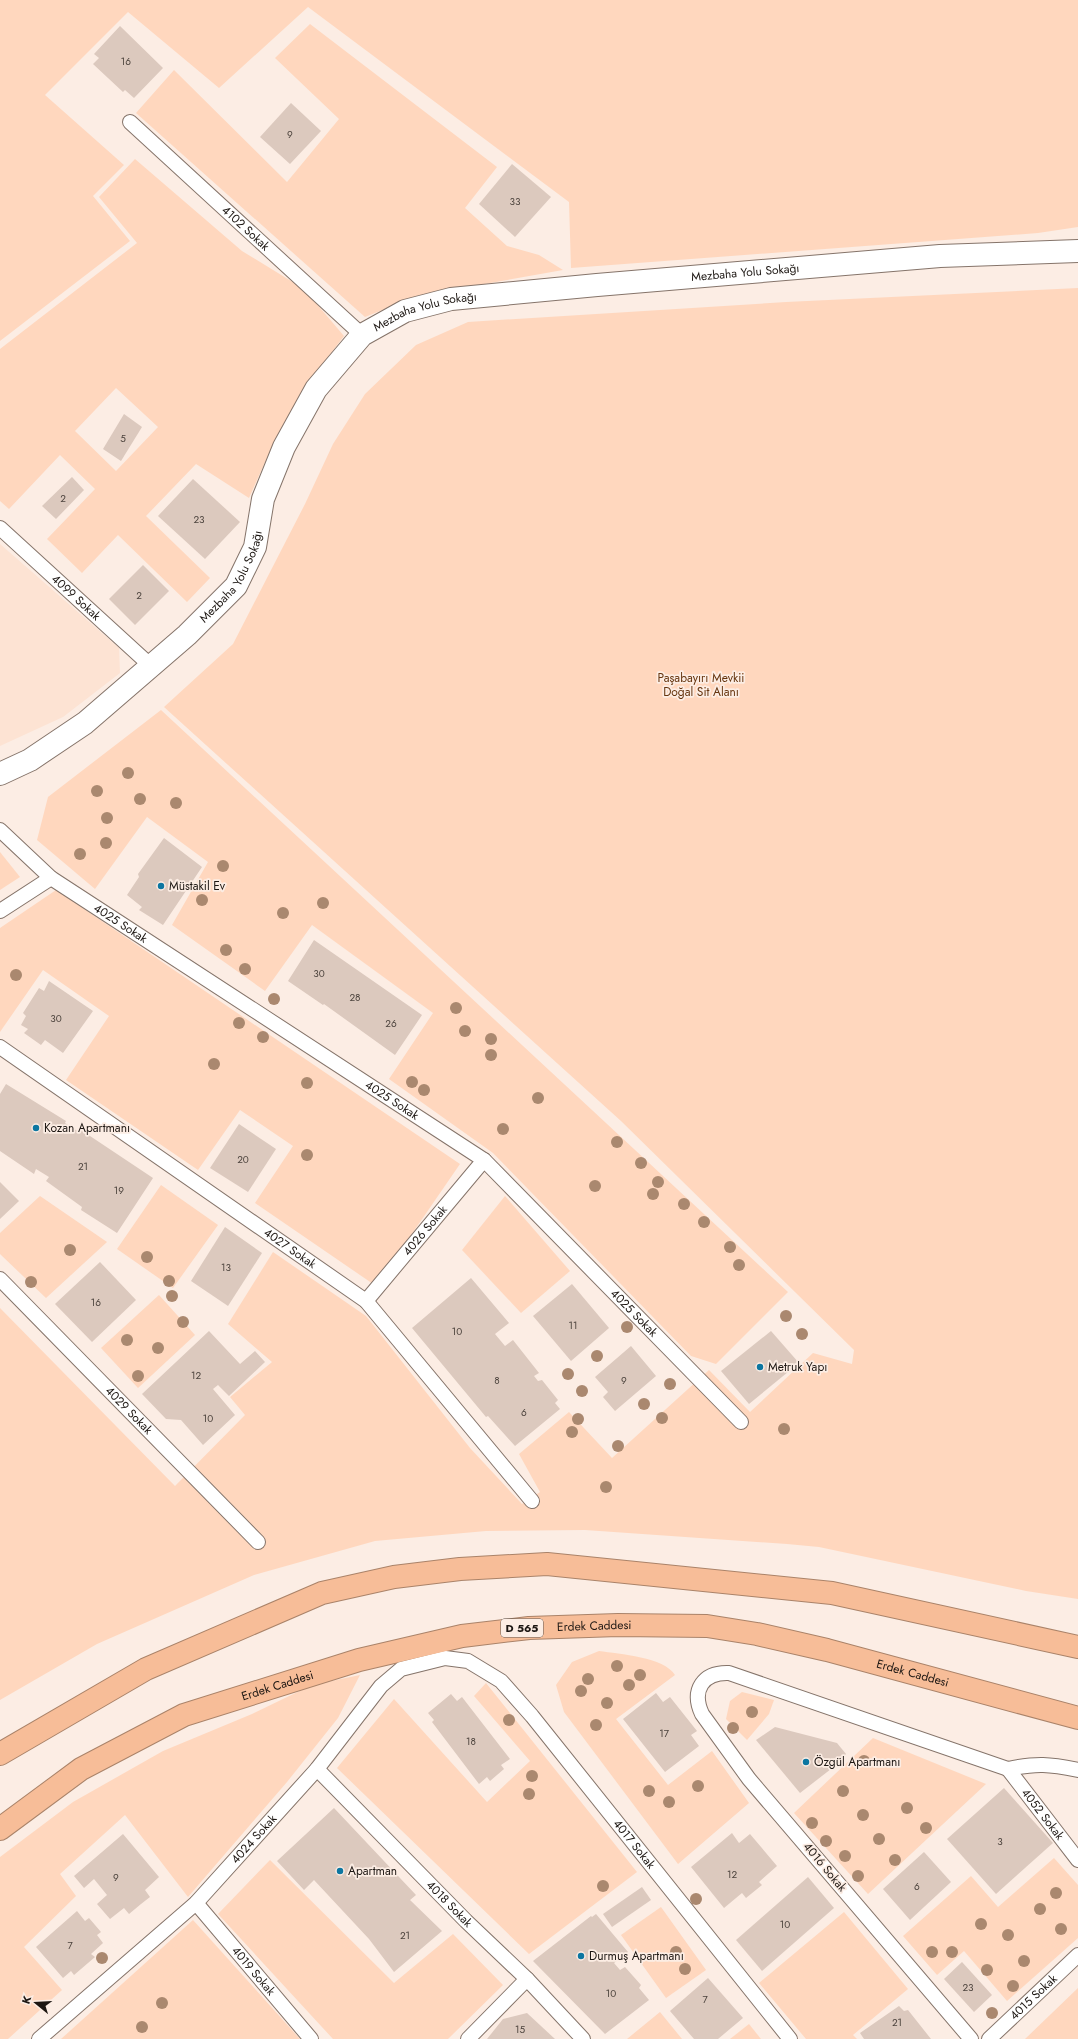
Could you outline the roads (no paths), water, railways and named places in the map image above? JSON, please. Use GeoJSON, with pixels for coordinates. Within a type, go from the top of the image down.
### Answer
{"type":"FeatureCollection","features":[{"type":"Feature","properties":{"kind":"highway"},"geometry":{"type":"LineString","coordinates":[[0,1754],[146,1669],[322,1593],[394,1577],[460,1568],[547,1564],[832,1593],[1078,1647]]}},
{"type":"Feature","properties":{"kind":"highway","name":"Erdek Caddesi"},"geometry":{"type":"LineString","coordinates":[[0,1829],[81,1769],[184,1715],[359,1660],[462,1636],[529,1628],[618,1625],[707,1626],[757,1634],[827,1650],[1078,1718]]}},
{"type":"Feature","properties":{"kind":"street","name":"Mezbaha Yolu Sokağı"},"geometry":{"type":"LineString","coordinates":[[0,774],[30,760],[85,723],[187,635],[236,586],[255,547],[264,500],[284,447],[316,388],[362,335],[405,312],[451,299],[940,256],[1078,251]]}},
{"type":"Feature","properties":{"kind":"lane","name":"4102 Sokak"},"geometry":{"type":"LineString","coordinates":[[130,122],[362,335]]}},
{"type":"Feature","properties":{"kind":"lane","name":"4099 Sokak"},"geometry":{"type":"LineString","coordinates":[[0,528],[152,666]]}},
{"type":"Feature","properties":{"kind":"lane","name":"4025 Sokak"},"geometry":{"type":"LineString","coordinates":[[0,830],[51,878],[484,1160],[740,1422]]}},
{"type":"Feature","properties":{"kind":"lane"},"geometry":{"type":"LineString","coordinates":[[0,911],[51,878]]}},
{"type":"Feature","properties":{"kind":"lane","name":"4027 Sokak"},"geometry":{"type":"LineString","coordinates":[[0,1047],[366,1301],[532,1501]]}},
{"type":"Feature","properties":{"kind":"lane","name":"4026 Sokak"},"geometry":{"type":"LineString","coordinates":[[366,1301],[484,1160]]}},
{"type":"Feature","properties":{"kind":"lane","name":"4029 Sokak"},"geometry":{"type":"LineString","coordinates":[[0,1279],[258,1542]]}},
{"type":"Feature","properties":{"kind":"lane","name":"4024 Sokak"},"geometry":{"type":"LineString","coordinates":[[39,2039],[196,1903],[317,1769],[381,1686],[402,1669],[445,1658],[468,1661]]}},
{"type":"Feature","properties":{"kind":"lane","name":"4017 Sokak"},"geometry":{"type":"LineString","coordinates":[[468,1661],[501,1681],[532,1716],[790,2039]]}},
{"type":"Feature","properties":{"kind":"lane","name":"4016 Sokak"},"geometry":{"type":"LineString","coordinates":[[971,2039],[749,1779],[702,1714],[698,1705],[697,1695],[701,1686],[708,1677],[718,1673],[729,1673],[1008,1768]]}},
{"type":"Feature","properties":{"kind":"lane"},"geometry":{"type":"LineString","coordinates":[[1008,1768],[1032,1764],[1053,1765],[1078,1770]]}},
{"type":"Feature","properties":{"kind":"lane","name":"4052 Sokak"},"geometry":{"type":"LineString","coordinates":[[1008,1768],[1078,1860]]}},
{"type":"Feature","properties":{"kind":"lane","name":"4018 Sokak"},"geometry":{"type":"LineString","coordinates":[[317,1769],[466,1921],[527,1979],[583,2039]]}},
{"type":"Feature","properties":{"kind":"lane","name":"4019 Sokak"},"geometry":{"type":"LineString","coordinates":[[196,1903],[311,2039]]}},
{"type":"Feature","properties":{"kind":"lane","name":"4015 Sokak"},"geometry":{"type":"LineString","coordinates":[[989,2039],[1078,1955]]}},
{"type":"Feature","properties":{"kind":"lane"},"geometry":{"type":"LineString","coordinates":[[468,2039],[527,1979]]}},
{"type":"Feature","properties":{"kind":"place","name":"Müstakil Ev"},"geometry":{"type":"Point","coordinates":[161,886]}},
{"type":"Feature","properties":{"kind":"place","name":"Kozan Apartmanı"},"geometry":{"type":"Point","coordinates":[36,1128]}},
{"type":"Feature","properties":{"kind":"place","name":"Metruk Yapı"},"geometry":{"type":"Point","coordinates":[760,1367]}},
{"type":"Feature","properties":{"kind":"place","name":"Özgül Apartmanı"},"geometry":{"type":"Point","coordinates":[806,1762]}},
{"type":"Feature","properties":{"kind":"place","name":"Apartman"},"geometry":{"type":"Point","coordinates":[340,1871]}},
{"type":"Feature","properties":{"kind":"place","name":"Durmuş Apartmanı"},"geometry":{"type":"Point","coordinates":[581,1956]}},
{"type":"Feature","properties":{"kind":"park label","name":"Paşabayırı Mevkii Doğal Sit Alanı"},"geometry":{"type":"Point","coordinates":[701,685]}}]}
